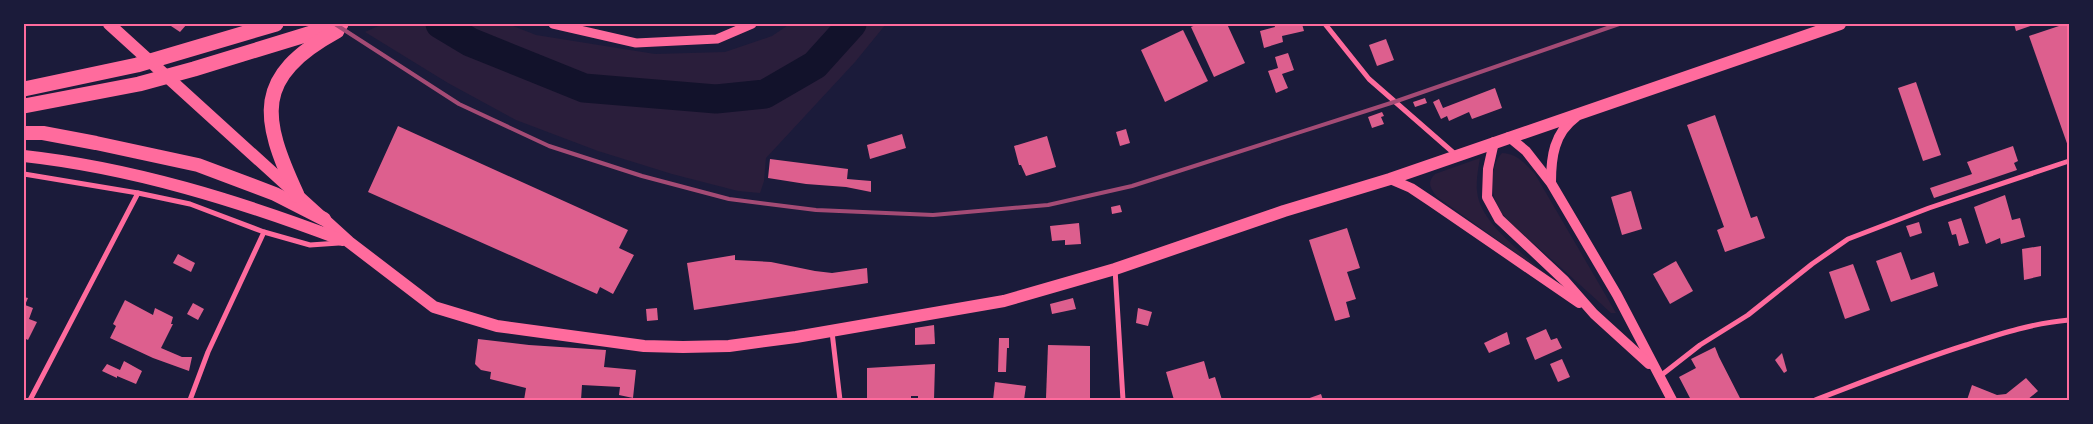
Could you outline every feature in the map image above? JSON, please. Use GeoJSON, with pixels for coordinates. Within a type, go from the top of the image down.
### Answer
{"type":"FeatureCollection","features":[{"type":"Feature","properties":{"kind":"highway"},"geometry":{"type":"LineString","coordinates":[[24,89],[137,66],[276,24]]}},
{"type":"Feature","properties":{"kind":"highway"},"geometry":{"type":"LineString","coordinates":[[24,106],[85,96],[139,84],[340,24]]}},
{"type":"Feature","properties":{"kind":"highway"},"geometry":{"type":"LineString","coordinates":[[297,195],[278,151],[273,134],[271,112],[273,93],[280,76],[294,60],[327,36],[350,24]]}},
{"type":"Feature","properties":{"kind":"highway"},"geometry":{"type":"LineString","coordinates":[[24,133],[43,134],[96,143],[198,165],[275,194],[324,220]]}},
{"type":"Feature","properties":{"kind":"main road"},"geometry":{"type":"LineString","coordinates":[[109,24],[324,220],[434,307],[496,326],[644,346],[683,347],[729,346],[832,332],[1004,301],[1115,269],[1284,211],[1390,179],[1840,24]]}},
{"type":"Feature","properties":{"kind":"main road"},"geometry":{"type":"LineString","coordinates":[[1551,183],[1552,156],[1560,134],[1568,123],[1586,110]]}},
{"type":"Feature","properties":{"kind":"main road"},"geometry":{"type":"LineString","coordinates":[[1509,137],[1526,151],[1551,183],[1617,295],[1672,400]]}},
{"type":"Feature","properties":{"kind":"main road"},"geometry":{"type":"LineString","coordinates":[[1494,142],[1488,169],[1487,198],[1499,219],[1565,281],[1594,314],[1657,374]]}},
{"type":"Feature","properties":{"kind":"main road"},"geometry":{"type":"LineString","coordinates":[[24,156],[56,159],[161,181],[295,222],[350,242]]}},
{"type":"Feature","properties":{"kind":"main road"},"geometry":{"type":"LineString","coordinates":[[1390,179],[1411,188],[1594,314]]}},
{"type":"Feature","properties":{"kind":"street"},"geometry":{"type":"LineString","coordinates":[[553,24],[636,43],[717,39],[752,24]]}},
{"type":"Feature","properties":{"kind":"street"},"geometry":{"type":"LineString","coordinates":[[1325,24],[1369,79],[1456,156]]}},
{"type":"Feature","properties":{"kind":"street"},"geometry":{"type":"LineString","coordinates":[[1657,374],[1748,315],[1812,264],[1848,239],[1928,208],[2069,161]]}},
{"type":"Feature","properties":{"kind":"street"},"geometry":{"type":"LineString","coordinates":[[24,174],[138,193],[190,204],[264,232],[310,245],[350,242]]}},
{"type":"Feature","properties":{"kind":"street"},"geometry":{"type":"LineString","coordinates":[[30,400],[138,193]]}},
{"type":"Feature","properties":{"kind":"street"},"geometry":{"type":"LineString","coordinates":[[190,400],[208,352],[264,232]]}},
{"type":"Feature","properties":{"kind":"street"},"geometry":{"type":"LineString","coordinates":[[1115,269],[1123,400]]}},
{"type":"Feature","properties":{"kind":"street"},"geometry":{"type":"LineString","coordinates":[[1815,400],[1930,357],[2005,332],[2046,322],[2069,320]]}},
{"type":"Feature","properties":{"kind":"street"},"geometry":{"type":"LineString","coordinates":[[832,332],[840,400]]}},
{"type":"Feature","properties":{"kind":"shaded area"},"geometry":{"type":"Polygon","coordinates":[[[383,24],[508,24],[536,35],[655,54],[725,52],[772,36],[790,24],[886,24],[855,62],[766,158],[764,181],[760,193],[738,191],[672,174],[598,151],[516,120],[448,83],[365,32],[383,24]]]}},
{"type":"Feature","properties":{"kind":"shaded area"},"geometry":{"type":"Polygon","coordinates":[[[1502,153],[1516,157],[1535,174],[1616,313],[1611,313],[1514,226],[1501,212],[1495,201],[1492,179],[1495,164],[1502,153]]]}},
{"type":"Feature","properties":{"kind":"shaded area"},"geometry":{"type":"Polygon","coordinates":[[[1480,158],[1477,177],[1478,197],[1488,218],[1505,238],[1544,273],[1437,197],[1431,189],[1430,183],[1435,174],[1480,158]]]}},
{"type":"Feature","properties":{"kind":"building"},"geometry":{"type":"Polygon","coordinates":[[[168,24],[187,24],[180,32],[168,24]]]}},
{"type":"Feature","properties":{"kind":"building"},"geometry":{"type":"Polygon","coordinates":[[[1198,24],[1227,24],[1245,63],[1214,77],[1191,27],[1198,24]]]}},
{"type":"Feature","properties":{"kind":"building"},"geometry":{"type":"Polygon","coordinates":[[[1274,24],[1302,24],[1304,31],[1282,36],[1283,42],[1264,48],[1260,31],[1275,27],[1274,24]]]}},
{"type":"Feature","properties":{"kind":"building"},"geometry":{"type":"Polygon","coordinates":[[[2014,24],[2036,24],[2016,31],[2014,24]]]}},
{"type":"Feature","properties":{"kind":"building"},"geometry":{"type":"Polygon","coordinates":[[[2069,24],[2069,149],[2029,36],[2069,24]]]}},
{"type":"Feature","properties":{"kind":"building"},"geometry":{"type":"Polygon","coordinates":[[[1183,30],[1208,81],[1165,102],[1141,50],[1183,30]]]}},
{"type":"Feature","properties":{"kind":"building"},"geometry":{"type":"Polygon","coordinates":[[[1386,39],[1394,60],[1377,66],[1369,45],[1386,39]]]}},
{"type":"Feature","properties":{"kind":"building"},"geometry":{"type":"Polygon","coordinates":[[[1288,53],[1294,70],[1282,74],[1288,88],[1276,93],[1268,71],[1278,68],[1275,57],[1288,53]]]}},
{"type":"Feature","properties":{"kind":"building"},"geometry":{"type":"Polygon","coordinates":[[[1916,82],[1941,155],[1923,161],[1898,88],[1916,82]]]}},
{"type":"Feature","properties":{"kind":"building"},"geometry":{"type":"Polygon","coordinates":[[[1495,88],[1502,108],[1472,119],[1469,112],[1449,121],[1447,116],[1441,119],[1433,102],[1439,99],[1443,108],[1495,88]]]}},
{"type":"Feature","properties":{"kind":"building"},"geometry":{"type":"Polygon","coordinates":[[[1425,98],[1427,103],[1415,107],[1413,102],[1425,98]]]}},
{"type":"Feature","properties":{"kind":"building"},"geometry":{"type":"Polygon","coordinates":[[[1382,112],[1384,116],[1381,117],[1384,124],[1372,128],[1368,117],[1382,112]]]}},
{"type":"Feature","properties":{"kind":"building"},"geometry":{"type":"Polygon","coordinates":[[[1715,115],[1751,218],[1757,216],[1765,238],[1725,252],[1717,230],[1724,227],[1687,125],[1715,115]]]}},
{"type":"Feature","properties":{"kind":"building"},"geometry":{"type":"Polygon","coordinates":[[[398,126],[628,230],[619,248],[634,255],[613,294],[600,287],[597,294],[368,192],[398,126]]]}},
{"type":"Feature","properties":{"kind":"building"},"geometry":{"type":"Polygon","coordinates":[[[1126,129],[1130,143],[1120,146],[1116,132],[1126,129]]]}},
{"type":"Feature","properties":{"kind":"building"},"geometry":{"type":"Polygon","coordinates":[[[902,134],[906,148],[870,159],[867,145],[902,134]]]}},
{"type":"Feature","properties":{"kind":"building"},"geometry":{"type":"Polygon","coordinates":[[[1047,136],[1056,167],[1026,176],[1021,165],[1019,165],[1014,146],[1047,136]]]}},
{"type":"Feature","properties":{"kind":"building"},"geometry":{"type":"Polygon","coordinates":[[[2013,146],[2018,161],[2014,163],[2017,170],[1934,198],[1930,188],[1972,174],[1967,162],[2013,146]]]}},
{"type":"Feature","properties":{"kind":"building"},"geometry":{"type":"Polygon","coordinates":[[[770,159],[848,169],[847,179],[871,181],[871,192],[846,187],[806,184],[768,178],[770,159]]]}},
{"type":"Feature","properties":{"kind":"building"},"geometry":{"type":"Polygon","coordinates":[[[1631,191],[1642,229],[1622,235],[1611,197],[1631,191]]]}},
{"type":"Feature","properties":{"kind":"building"},"geometry":{"type":"Polygon","coordinates":[[[2005,195],[2012,220],[2020,218],[2025,237],[2001,244],[2000,238],[1986,244],[1974,207],[2005,195]]]}},
{"type":"Feature","properties":{"kind":"building"},"geometry":{"type":"Polygon","coordinates":[[[1120,205],[1122,212],[1112,214],[1111,207],[1120,205]]]}},
{"type":"Feature","properties":{"kind":"building"},"geometry":{"type":"Polygon","coordinates":[[[1961,218],[1969,243],[1959,246],[1956,234],[1952,235],[1948,222],[1961,218]]]}},
{"type":"Feature","properties":{"kind":"building"},"geometry":{"type":"Polygon","coordinates":[[[1919,222],[1922,233],[1910,237],[1906,226],[1919,222]]]}},
{"type":"Feature","properties":{"kind":"building"},"geometry":{"type":"Polygon","coordinates":[[[1079,223],[1081,244],[1065,245],[1065,240],[1052,241],[1050,226],[1079,223]]]}},
{"type":"Feature","properties":{"kind":"building"},"geometry":{"type":"Polygon","coordinates":[[[1347,228],[1360,268],[1347,272],[1356,299],[1346,302],[1350,317],[1335,321],[1309,240],[1347,228]]]}},
{"type":"Feature","properties":{"kind":"building"},"geometry":{"type":"Polygon","coordinates":[[[2041,246],[2041,276],[2024,280],[2022,249],[2041,246]]]}},
{"type":"Feature","properties":{"kind":"building"},"geometry":{"type":"Polygon","coordinates":[[[1901,252],[1911,280],[1934,272],[1938,286],[1891,302],[1876,261],[1901,252]]]}},
{"type":"Feature","properties":{"kind":"building"},"geometry":{"type":"Polygon","coordinates":[[[178,254],[195,263],[191,272],[173,263],[178,254]]]}},
{"type":"Feature","properties":{"kind":"building"},"geometry":{"type":"Polygon","coordinates":[[[735,255],[735,260],[771,262],[832,273],[867,268],[868,283],[694,310],[687,263],[735,255]]]}},
{"type":"Feature","properties":{"kind":"building"},"geometry":{"type":"Polygon","coordinates":[[[1676,261],[1693,291],[1670,304],[1653,274],[1676,261]]]}},
{"type":"Feature","properties":{"kind":"building"},"geometry":{"type":"Polygon","coordinates":[[[1853,264],[1870,310],[1845,319],[1829,272],[1853,264]]]}},
{"type":"Feature","properties":{"kind":"building"},"geometry":{"type":"Polygon","coordinates":[[[24,297],[28,298],[25,305],[33,308],[29,319],[37,322],[28,340],[24,338],[24,297]]]}},
{"type":"Feature","properties":{"kind":"building"},"geometry":{"type":"Polygon","coordinates":[[[1073,298],[1076,309],[1052,314],[1050,304],[1073,298]]]}},
{"type":"Feature","properties":{"kind":"building"},"geometry":{"type":"Polygon","coordinates":[[[125,300],[153,315],[155,308],[173,317],[171,324],[173,324],[161,348],[182,357],[192,357],[189,371],[153,358],[110,338],[116,326],[113,324],[125,300]]]}},
{"type":"Feature","properties":{"kind":"building"},"geometry":{"type":"Polygon","coordinates":[[[193,303],[204,309],[198,320],[187,314],[193,303]]]}},
{"type":"Feature","properties":{"kind":"building"},"geometry":{"type":"Polygon","coordinates":[[[657,308],[658,320],[647,321],[646,309],[657,308]]]}},
{"type":"Feature","properties":{"kind":"building"},"geometry":{"type":"Polygon","coordinates":[[[1138,308],[1152,312],[1148,326],[1136,323],[1138,308]]]}},
{"type":"Feature","properties":{"kind":"building"},"geometry":{"type":"Polygon","coordinates":[[[934,325],[935,344],[915,345],[915,328],[934,325]]]}},
{"type":"Feature","properties":{"kind":"building"},"geometry":{"type":"Polygon","coordinates":[[[1546,329],[1551,340],[1557,338],[1562,348],[1535,360],[1526,338],[1546,329]]]}},
{"type":"Feature","properties":{"kind":"building"},"geometry":{"type":"Polygon","coordinates":[[[1507,332],[1510,344],[1489,353],[1484,343],[1507,332]]]}},
{"type":"Feature","properties":{"kind":"building"},"geometry":{"type":"Polygon","coordinates":[[[999,338],[1009,338],[1006,372],[998,372],[999,338]]]}},
{"type":"Feature","properties":{"kind":"building"},"geometry":{"type":"Polygon","coordinates":[[[478,339],[529,345],[606,350],[604,367],[636,370],[633,398],[619,395],[620,387],[582,385],[581,400],[524,400],[526,388],[490,379],[491,372],[481,370],[475,364],[478,339]]]}},
{"type":"Feature","properties":{"kind":"building"},"geometry":{"type":"Polygon","coordinates":[[[1048,345],[1090,346],[1090,399],[1046,398],[1048,345]]]}},
{"type":"Feature","properties":{"kind":"building"},"geometry":{"type":"Polygon","coordinates":[[[1715,347],[1741,400],[1691,400],[1679,377],[1696,368],[1691,359],[1715,347]]]}},
{"type":"Feature","properties":{"kind":"building"},"geometry":{"type":"Polygon","coordinates":[[[1782,353],[1787,371],[1784,373],[1775,360],[1782,353]]]}},
{"type":"Feature","properties":{"kind":"building"},"geometry":{"type":"Polygon","coordinates":[[[1562,359],[1570,377],[1558,382],[1550,364],[1562,359]]]}},
{"type":"Feature","properties":{"kind":"building"},"geometry":{"type":"Polygon","coordinates":[[[124,361],[142,371],[136,384],[102,371],[107,364],[120,370],[124,361]]]}},
{"type":"Feature","properties":{"kind":"building"},"geometry":{"type":"Polygon","coordinates":[[[1204,361],[1209,379],[1215,377],[1222,400],[1174,400],[1166,372],[1204,361]]]}},
{"type":"Feature","properties":{"kind":"building"},"geometry":{"type":"Polygon","coordinates":[[[935,364],[934,400],[918,400],[918,396],[911,396],[911,400],[867,400],[867,368],[935,364]]]}},
{"type":"Feature","properties":{"kind":"building"},"geometry":{"type":"Polygon","coordinates":[[[2026,378],[2038,391],[2027,400],[1967,400],[1972,385],[1997,395],[2006,394],[2026,378]]]}},
{"type":"Feature","properties":{"kind":"building"},"geometry":{"type":"Polygon","coordinates":[[[995,382],[1026,386],[1024,400],[993,400],[995,382]]]}},
{"type":"Feature","properties":{"kind":"building"},"geometry":{"type":"Polygon","coordinates":[[[1321,394],[1323,400],[1304,400],[1321,394]]]}},
{"type":"Feature","properties":{"kind":"waterway"},"geometry":{"type":"LineString","coordinates":[[440,24],[470,42],[584,88],[716,99],[765,94],[815,65],[852,24]]}},
{"type":"Feature","properties":{"kind":"railway"},"geometry":{"type":"LineString","coordinates":[[335,24],[459,104],[549,146],[642,176],[729,199],[816,210],[933,215],[1048,205],[1132,186],[1394,102],[1619,24]]}}]}
